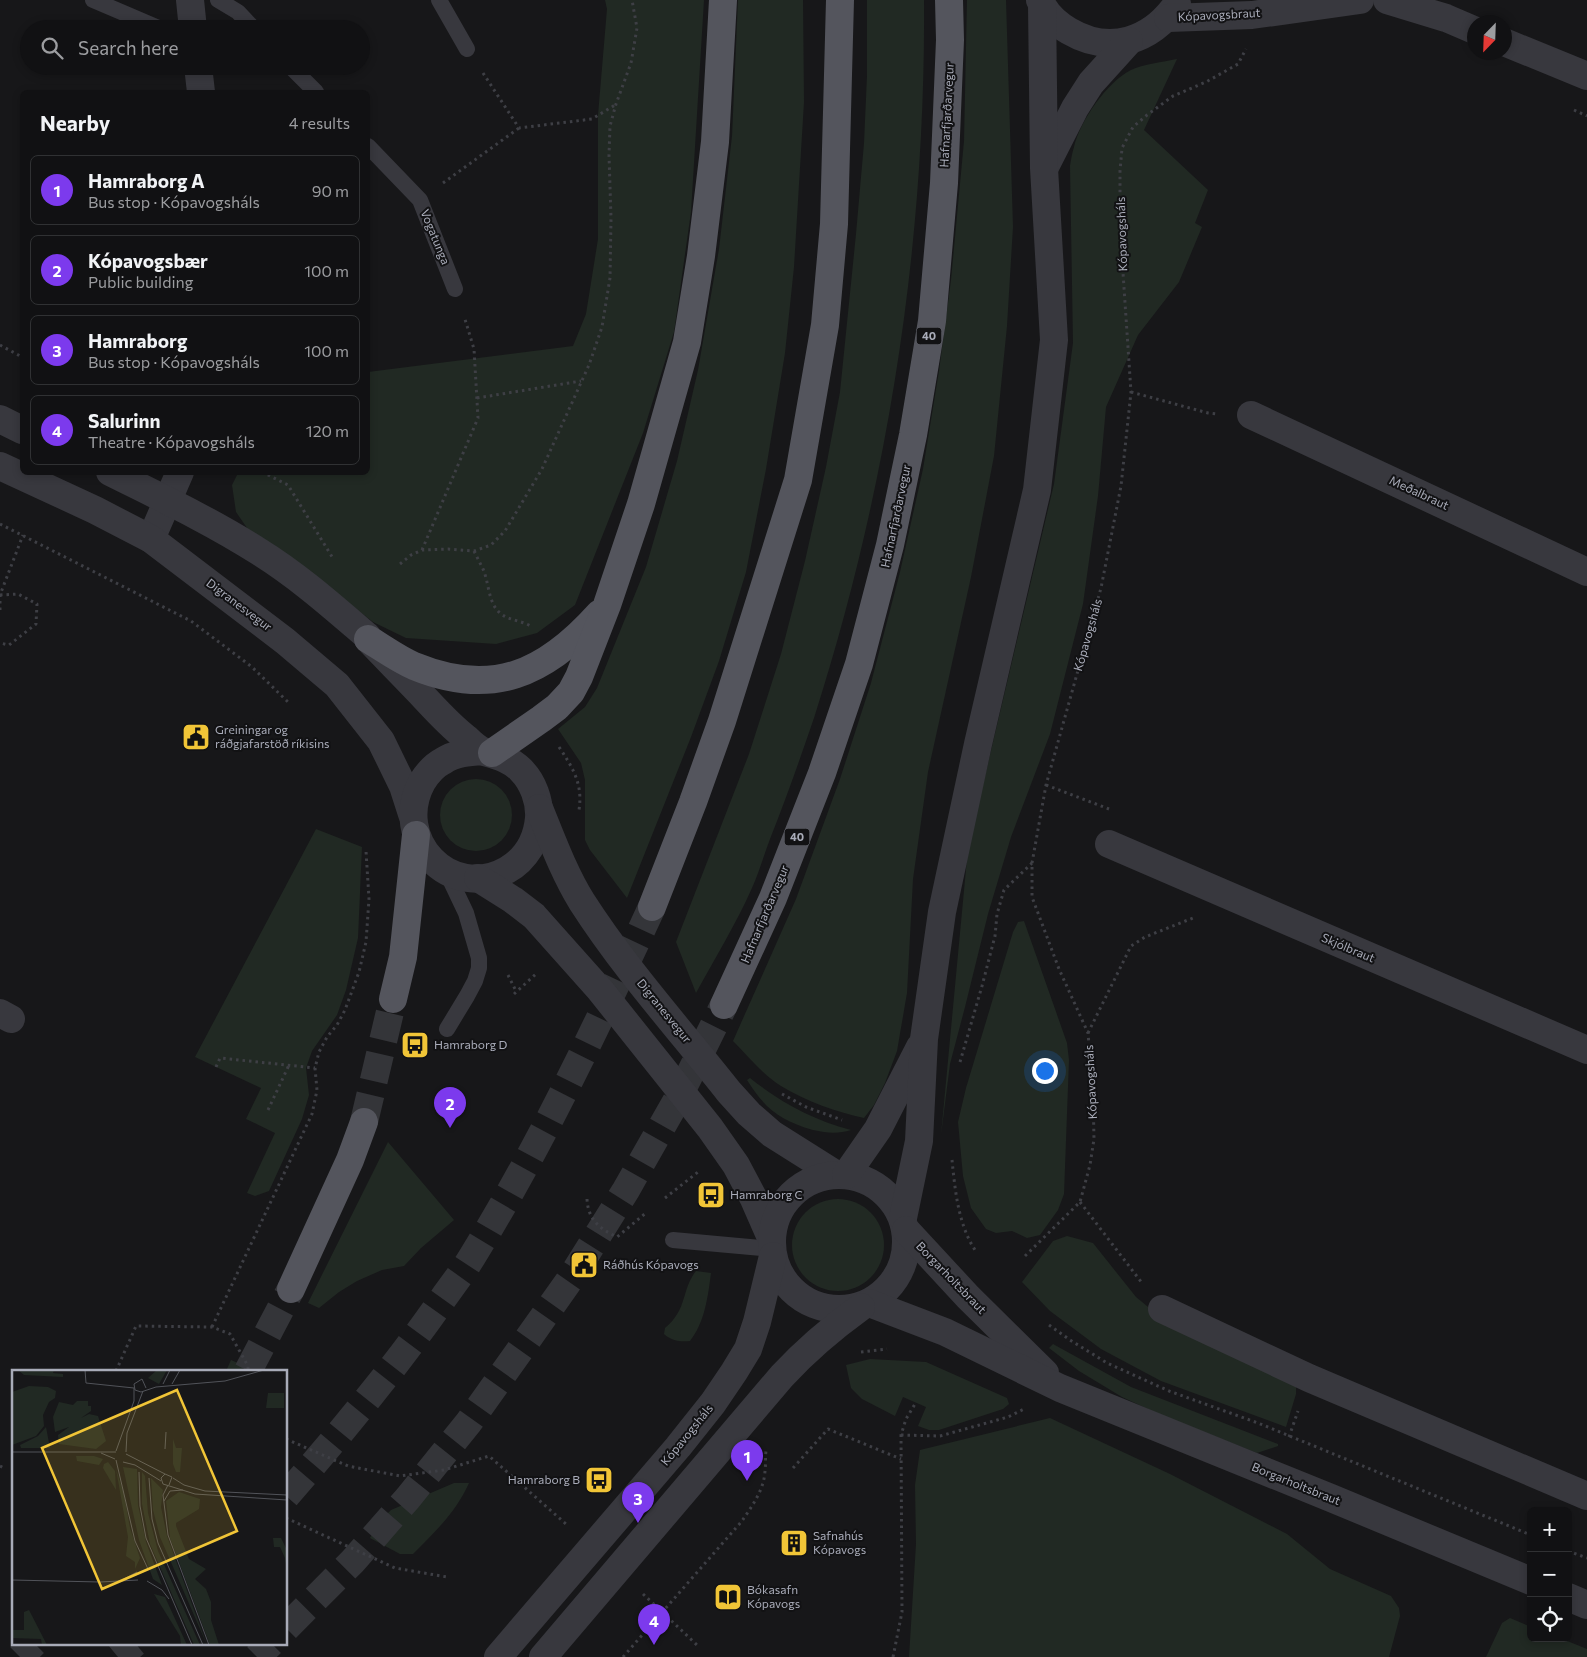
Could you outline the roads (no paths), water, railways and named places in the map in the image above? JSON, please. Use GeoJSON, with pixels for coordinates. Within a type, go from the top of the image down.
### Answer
{"type":"FeatureCollection","features":[{"type":"Feature","properties":{"kind":"main road"},"geometry":{"type":"LineString","coordinates":[[487,752],[541,719],[557,707],[571,692],[579,677],[607,606],[641,504],[687,342],[701,256],[715,142],[723,0]]}},
{"type":"Feature","properties":{"kind":"main road"},"geometry":{"type":"LineString","coordinates":[[652,907],[722,721],[798,480],[825,325],[834,224],[840,0]]}},
{"type":"Feature","properties":{"kind":"main road","name":"Hafnarfjarðarvegur"},"geometry":{"type":"LineString","coordinates":[[724,1005],[773,898],[822,773],[859,664],[890,545],[913,436],[932,321],[944,183],[950,40],[949,0]]}},
{"type":"Feature","properties":{"kind":"main road"},"geometry":{"type":"LineString","coordinates":[[368,639],[412,665],[435,674],[468,681],[492,680],[514,675],[545,661],[569,645],[607,606]]}},
{"type":"Feature","properties":{"kind":"main road"},"geometry":{"type":"LineString","coordinates":[[393,999],[403,957],[414,825]]}},
{"type":"Feature","properties":{"kind":"main road"},"geometry":{"type":"LineString","coordinates":[[290,1289],[368,1124]]}},
{"type":"Feature","properties":{"kind":"street"},"geometry":{"type":"LineString","coordinates":[[190,0],[192,20]]}},
{"type":"Feature","properties":{"kind":"street","name":"Kópavogsbraut"},"geometry":{"type":"LineString","coordinates":[[1174,9],[1252,15],[1360,0]]}},
{"type":"Feature","properties":{"kind":"street"},"geometry":{"type":"LineString","coordinates":[[1387,0],[1446,18],[1467,27]]}},
{"type":"Feature","properties":{"kind":"street"},"geometry":{"type":"LineString","coordinates":[[1041,3],[1058,25],[1080,37],[1104,43],[1129,41],[1150,32],[1174,9]]}},
{"type":"Feature","properties":{"kind":"street"},"geometry":{"type":"LineString","coordinates":[[543,1657],[782,1376],[826,1333],[887,1290],[900,1273],[906,1252],[904,1224],[919,1141],[924,1039],[942,912],[1036,490],[1054,340],[1044,168],[1041,3]]}},
{"type":"Feature","properties":{"kind":"street"},"geometry":{"type":"LineString","coordinates":[[1044,168],[1075,108],[1091,83],[1129,41]]}},
{"type":"Feature","properties":{"kind":"street"},"geometry":{"type":"LineString","coordinates":[[1512,45],[1587,76]]}},
{"type":"Feature","properties":{"kind":"street"},"geometry":{"type":"LineString","coordinates":[[199,75],[201,90]]}},
{"type":"Feature","properties":{"kind":"street","name":"Meðalbraut"},"geometry":{"type":"LineString","coordinates":[[1250,415],[1587,572]]}},
{"type":"Feature","properties":{"kind":"street"},"geometry":{"type":"LineString","coordinates":[[0,419],[20,429]]}},
{"type":"Feature","properties":{"kind":"street","name":"Digranesvegur"},"geometry":{"type":"LineString","coordinates":[[0,466],[95,510],[151,539],[285,641],[337,685],[382,741],[403,786],[414,825]]}},
{"type":"Feature","properties":{"kind":"street"},"geometry":{"type":"LineString","coordinates":[[116,475],[259,551],[328,603],[367,636],[448,722],[487,752]]}},
{"type":"Feature","properties":{"kind":"street"},"geometry":{"type":"LineString","coordinates":[[151,539],[179,475]]}},
{"type":"Feature","properties":{"kind":"street"},"geometry":{"type":"LineString","coordinates":[[487,752],[504,757],[521,770],[534,788],[540,808],[538,829],[530,848],[516,864],[498,874],[478,878],[461,876],[446,871],[433,862],[423,850],[414,825],[416,794],[427,775],[442,761],[462,753],[487,752]]}},
{"type":"Feature","properties":{"kind":"street","name":"Digranesvegur"},"geometry":{"type":"LineString","coordinates":[[540,808],[554,845],[581,901],[615,949],[729,1092],[749,1114],[772,1134],[842,1175]]}},
{"type":"Feature","properties":{"kind":"street","name":"Skjólbraut"},"geometry":{"type":"LineString","coordinates":[[1109,844],[1587,1050]]}},
{"type":"Feature","properties":{"kind":"street"},"geometry":{"type":"LineString","coordinates":[[478,878],[534,916],[600,990],[710,1128],[736,1165],[754,1199],[782,1277],[796,1295],[816,1306],[838,1310],[865,1305]]}},
{"type":"Feature","properties":{"kind":"street"},"geometry":{"type":"LineString","coordinates":[[842,1175],[878,1129],[924,1039]]}},
{"type":"Feature","properties":{"kind":"street"},"geometry":{"type":"LineString","coordinates":[[772,1248],[776,1220],[785,1202],[799,1188],[817,1179],[842,1175],[864,1180],[880,1189],[894,1202],[904,1224]]}},
{"type":"Feature","properties":{"kind":"street","name":"Borgarholtsbraut"},"geometry":{"type":"LineString","coordinates":[[904,1224],[968,1297],[1060,1388]]}},
{"type":"Feature","properties":{"kind":"street","name":"Kópavogsháls"},"geometry":{"type":"LineString","coordinates":[[498,1657],[678,1447],[713,1403],[734,1372],[748,1348],[757,1322],[772,1248]]}},
{"type":"Feature","properties":{"kind":"street","name":"Borgarholtsbraut"},"geometry":{"type":"LineString","coordinates":[[865,1305],[945,1332],[1060,1388],[1527,1579]]}},
{"type":"Feature","properties":{"kind":"street"},"geometry":{"type":"LineString","coordinates":[[1162,1309],[1309,1378],[1587,1496]]}},
{"type":"Feature","properties":{"kind":"street"},"geometry":{"type":"LineString","coordinates":[[1572,1599],[1587,1605]]}},
{"type":"Feature","properties":{"kind":"lane"},"geometry":{"type":"LineString","coordinates":[[93,0],[140,20]]}},
{"type":"Feature","properties":{"kind":"lane"},"geometry":{"type":"LineString","coordinates":[[218,0],[238,12],[246,20]]}},
{"type":"Feature","properties":{"kind":"lane"},"geometry":{"type":"LineString","coordinates":[[439,0],[467,49]]}},
{"type":"Feature","properties":{"kind":"lane"},"geometry":{"type":"LineString","coordinates":[[299,75],[314,90]]}},
{"type":"Feature","properties":{"kind":"lane","name":"Vogatunga"},"geometry":{"type":"LineString","coordinates":[[370,148],[420,200],[455,289]]}},
{"type":"Feature","properties":{"kind":"lane"},"geometry":{"type":"LineString","coordinates":[[446,871],[466,913],[479,958],[479,968],[468,996],[447,1029]]}},
{"type":"Feature","properties":{"kind":"lane"},"geometry":{"type":"LineString","coordinates":[[673,1240],[772,1248]]}},
{"type":"Feature","properties":{"kind":"tunnel"},"geometry":{"type":"LineString","coordinates":[[288,1494],[381,1382],[418,1334],[472,1257],[522,1172],[545,1128],[589,1041],[652,907]]}},
{"type":"Feature","properties":{"kind":"tunnel"},"geometry":{"type":"LineString","coordinates":[[364,1122],[393,999]]}},
{"type":"Feature","properties":{"kind":"tunnel"},"geometry":{"type":"LineString","coordinates":[[288,1626],[353,1561],[408,1498],[469,1422],[571,1278],[626,1190],[678,1098],[724,1005]]}},
{"type":"Feature","properties":{"kind":"tunnel"},"geometry":{"type":"LineString","coordinates":[[249,1370],[291,1289]]}},
{"type":"Feature","properties":{"kind":"tunnel"},"geometry":{"type":"LineString","coordinates":[[20,1657],[33,1644]]}},
{"type":"Feature","properties":{"kind":"tunnel"},"geometry":{"type":"LineString","coordinates":[[118,1657],[134,1644]]}},
{"type":"Feature","properties":{"kind":"tunnel"},"geometry":{"type":"LineString","coordinates":[[257,1657],[270,1644]]}},
{"type":"Feature","properties":{"kind":"place","name":"Greiningar og ráðgjafarstöð ríkisins"},"geometry":{"type":"Point","coordinates":[196,737]}},
{"type":"Feature","properties":{"kind":"place","name":"Hamraborg D"},"geometry":{"type":"Point","coordinates":[415,1045]}},
{"type":"Feature","properties":{"kind":"place","name":"Kópavogsbær"},"geometry":{"type":"Point","coordinates":[450,1128]}},
{"type":"Feature","properties":{"kind":"place","name":"Hamraborg C"},"geometry":{"type":"Point","coordinates":[711,1195]}},
{"type":"Feature","properties":{"kind":"place","name":"Ráðhús Kópavogs"},"geometry":{"type":"Point","coordinates":[584,1265]}},
{"type":"Feature","properties":{"kind":"place","name":"Hamraborg B"},"geometry":{"type":"Point","coordinates":[599,1480]}},
{"type":"Feature","properties":{"kind":"place","name":"Hamraborg A"},"geometry":{"type":"Point","coordinates":[747,1481]}},
{"type":"Feature","properties":{"kind":"place","name":"Hamraborg"},"geometry":{"type":"Point","coordinates":[638,1523]}},
{"type":"Feature","properties":{"kind":"place","name":"Safnahús Kópavogs"},"geometry":{"type":"Point","coordinates":[794,1543]}},
{"type":"Feature","properties":{"kind":"place","name":"Bókasafn Kópavogs"},"geometry":{"type":"Point","coordinates":[728,1597]}},
{"type":"Feature","properties":{"kind":"place","name":"Salurinn"},"geometry":{"type":"Point","coordinates":[654,1645]}}]}
